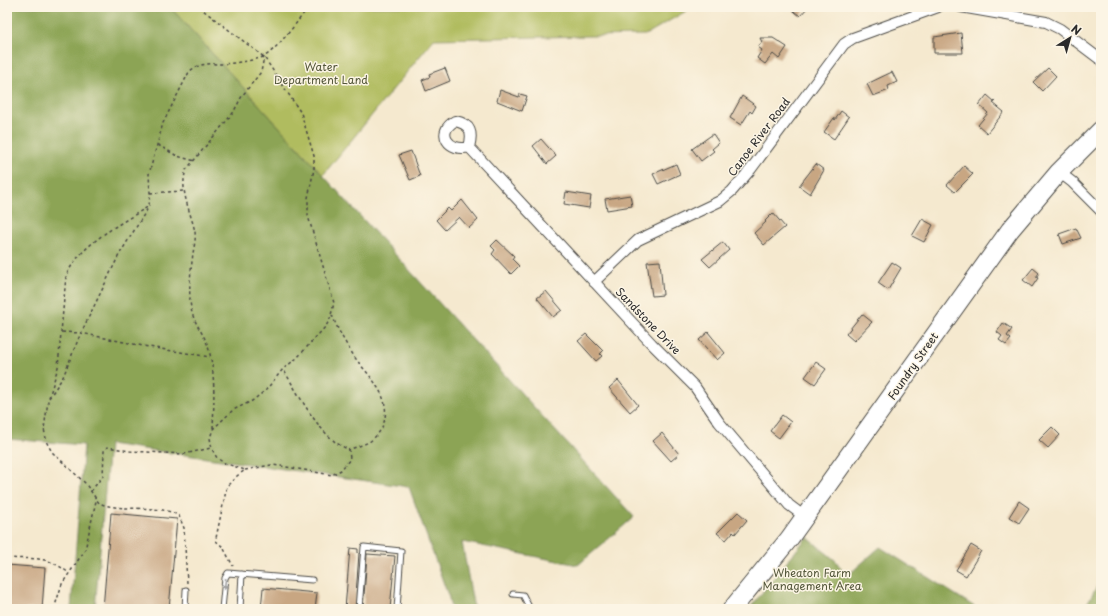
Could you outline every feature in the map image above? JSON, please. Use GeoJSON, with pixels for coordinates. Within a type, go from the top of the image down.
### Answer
{"type":"FeatureCollection","features":[{"type":"Feature","properties":{"kind":"highway","name":"Foundry Street"},"geometry":{"type":"LineString","coordinates":[[733,609],[805,517],[1010,230],[1059,172],[1101,130]]}},
{"type":"Feature","properties":{"kind":"street","name":"Canoe River Road"},"geometry":{"type":"LineString","coordinates":[[594,282],[638,240],[720,201],[732,191],[751,169],[844,44],[853,38],[938,7]]}},
{"type":"Feature","properties":{"kind":"street"},"geometry":{"type":"LineString","coordinates":[[961,7],[1046,22],[1060,29],[1101,60]]}},
{"type":"Feature","properties":{"kind":"street","name":"Sandstone Drive"},"geometry":{"type":"LineString","coordinates":[[469,147],[594,282],[695,387],[718,422],[789,505],[805,517]]}},
{"type":"Feature","properties":{"kind":"street"},"geometry":{"type":"LineString","coordinates":[[1059,172],[1072,182],[1101,211]]}},
{"type":"Feature","properties":{"kind":"lane"},"geometry":{"type":"LineString","coordinates":[[358,609],[364,547],[401,552],[397,609]]}},
{"type":"Feature","properties":{"kind":"lane"},"geometry":{"type":"LineString","coordinates":[[222,609],[226,575],[229,573],[312,580]]}},
{"type":"Feature","properties":{"kind":"lane"},"geometry":{"type":"LineString","coordinates":[[240,609],[242,574]]}},
{"type":"Feature","properties":{"kind":"lane"},"geometry":{"type":"LineString","coordinates":[[185,609],[186,590]]}},
{"type":"Feature","properties":{"kind":"lane"},"geometry":{"type":"LineString","coordinates":[[513,594],[523,595],[530,609]]}},
{"type":"Feature","properties":{"kind":"path"},"geometry":{"type":"LineString","coordinates":[[199,7],[264,57],[301,113],[314,156],[314,169],[308,198],[308,216],[334,303],[332,313],[326,326],[297,358],[284,369],[266,390],[252,401],[232,410],[213,430]]}},
{"type":"Feature","properties":{"kind":"path"},"geometry":{"type":"LineString","coordinates":[[308,7],[292,28],[264,57],[261,72],[242,96],[233,112],[184,174],[184,192],[195,234],[190,284],[191,308],[195,322],[206,341],[210,357],[215,397],[213,430],[210,438],[217,458],[224,463],[245,470],[276,466],[306,469],[332,475],[341,470],[350,459],[349,450]]}},
{"type":"Feature","properties":{"kind":"path"},"geometry":{"type":"LineString","coordinates":[[48,401],[62,377],[81,332],[119,255],[149,206],[149,174],[163,123],[189,72],[195,66],[205,63],[224,64],[264,57]]}},
{"type":"Feature","properties":{"kind":"path"},"geometry":{"type":"LineString","coordinates":[[158,145],[177,156],[194,161]]}},
{"type":"Feature","properties":{"kind":"path"},"geometry":{"type":"LineString","coordinates":[[150,193],[184,192]]}},
{"type":"Feature","properties":{"kind":"path"},"geometry":{"type":"LineString","coordinates":[[54,609],[62,584],[85,550],[96,501],[85,483],[52,452],[47,443],[44,429],[48,401],[58,367],[66,276],[72,263],[90,245],[149,206]]}},
{"type":"Feature","properties":{"kind":"path"},"geometry":{"type":"LineString","coordinates":[[332,313],[337,328],[352,354],[379,388],[386,407],[386,420],[381,429],[369,442],[349,450]]}},
{"type":"Feature","properties":{"kind":"path"},"geometry":{"type":"LineString","coordinates":[[61,332],[81,332],[143,346],[210,357]]}},
{"type":"Feature","properties":{"kind":"path"},"geometry":{"type":"LineString","coordinates":[[284,369],[305,405],[327,434],[334,441],[349,450]]}},
{"type":"Feature","properties":{"kind":"path"},"geometry":{"type":"LineString","coordinates":[[91,491],[103,476],[104,451],[107,447],[130,451],[184,454],[212,447]]}},
{"type":"Feature","properties":{"kind":"path"},"geometry":{"type":"LineString","coordinates":[[242,574],[232,565],[227,552],[216,541],[216,538],[227,486],[245,470]]}},
{"type":"Feature","properties":{"kind":"path"},"geometry":{"type":"LineString","coordinates":[[96,501],[114,507],[167,512],[179,516],[184,528],[184,557],[187,571],[186,590]]}},
{"type":"Feature","properties":{"kind":"path"},"geometry":{"type":"LineString","coordinates":[[7,558],[42,559],[53,562],[70,574]]}},
{"type":"Feature","properties":{"kind":"green space"},"geometry":{"type":"Polygon","coordinates":[[[7,7],[170,7],[634,517],[578,565],[462,542],[474,609],[451,609],[449,598],[409,487],[109,444],[95,609],[71,609],[84,445],[7,439],[7,7]]]}},
{"type":"Feature","properties":{"kind":"green space","name":"Water Department Land"},"geometry":{"type":"Polygon","coordinates":[[[170,7],[693,7],[645,35],[434,39],[323,175],[170,7]]]}},
{"type":"Feature","properties":{"kind":"green space","name":"Wheaton Farm Management Area"},"geometry":{"type":"Polygon","coordinates":[[[807,537],[836,561],[846,577],[880,547],[978,609],[749,609],[807,537]]]}},
{"type":"Feature","properties":{"kind":"green space"},"geometry":{"type":"Polygon","coordinates":[[[1101,579],[1101,609],[1084,609],[1101,579]]]}},
{"type":"Feature","properties":{"kind":"building"},"geometry":{"type":"Polygon","coordinates":[[[789,7],[808,7],[800,16],[789,7]]]}},
{"type":"Feature","properties":{"kind":"building"},"geometry":{"type":"Polygon","coordinates":[[[961,33],[963,53],[934,53],[934,37],[961,33]]]}},
{"type":"Feature","properties":{"kind":"building"},"geometry":{"type":"Polygon","coordinates":[[[760,38],[773,38],[787,47],[779,59],[773,54],[765,64],[757,58],[762,50],[758,47],[762,42],[760,38]]]}},
{"type":"Feature","properties":{"kind":"building"},"geometry":{"type":"Polygon","coordinates":[[[445,68],[450,81],[426,91],[422,80],[430,77],[429,74],[445,68]]]}},
{"type":"Feature","properties":{"kind":"building"},"geometry":{"type":"Polygon","coordinates":[[[1048,68],[1056,76],[1042,91],[1033,82],[1048,68]]]}},
{"type":"Feature","properties":{"kind":"building"},"geometry":{"type":"Polygon","coordinates":[[[892,72],[897,82],[888,86],[889,90],[873,96],[867,84],[892,72]]]}},
{"type":"Feature","properties":{"kind":"building"},"geometry":{"type":"Polygon","coordinates":[[[500,90],[519,97],[520,94],[527,96],[522,111],[497,101],[500,90]]]}},
{"type":"Feature","properties":{"kind":"building"},"geometry":{"type":"Polygon","coordinates":[[[987,95],[995,102],[993,103],[1004,112],[987,133],[978,125],[988,113],[979,105],[987,95]]]}},
{"type":"Feature","properties":{"kind":"building"},"geometry":{"type":"Polygon","coordinates":[[[742,96],[756,106],[752,113],[750,111],[741,125],[730,118],[742,96]]]}},
{"type":"Feature","properties":{"kind":"building"},"geometry":{"type":"Polygon","coordinates":[[[841,111],[849,117],[834,139],[824,132],[841,111]]]}},
{"type":"Feature","properties":{"kind":"building"},"geometry":{"type":"Polygon","coordinates":[[[713,134],[719,143],[712,149],[714,151],[701,161],[692,149],[713,134]]]}},
{"type":"Feature","properties":{"kind":"building"},"geometry":{"type":"Polygon","coordinates":[[[541,139],[556,156],[547,164],[533,146],[541,139]]]}},
{"type":"Feature","properties":{"kind":"building"},"geometry":{"type":"Polygon","coordinates":[[[411,151],[420,176],[410,180],[399,155],[411,151]]]}},
{"type":"Feature","properties":{"kind":"building"},"geometry":{"type":"Polygon","coordinates":[[[676,164],[680,174],[658,184],[653,174],[676,164]]]}},
{"type":"Feature","properties":{"kind":"building"},"geometry":{"type":"Polygon","coordinates":[[[816,164],[824,170],[810,194],[799,186],[816,164]]]}},
{"type":"Feature","properties":{"kind":"building"},"geometry":{"type":"Polygon","coordinates":[[[964,166],[973,174],[955,192],[947,185],[964,166]]]}},
{"type":"Feature","properties":{"kind":"building"},"geometry":{"type":"Polygon","coordinates":[[[566,192],[591,196],[589,208],[564,204],[566,192]]]}},
{"type":"Feature","properties":{"kind":"building"},"geometry":{"type":"Polygon","coordinates":[[[630,195],[632,206],[607,210],[605,199],[630,195]]]}},
{"type":"Feature","properties":{"kind":"building"},"geometry":{"type":"Polygon","coordinates":[[[462,200],[478,220],[469,228],[459,217],[445,230],[436,220],[448,208],[451,211],[462,200]]]}},
{"type":"Feature","properties":{"kind":"building"},"geometry":{"type":"Polygon","coordinates":[[[773,213],[785,227],[764,245],[754,233],[773,213]]]}},
{"type":"Feature","properties":{"kind":"building"},"geometry":{"type":"Polygon","coordinates":[[[922,219],[933,225],[924,242],[912,236],[922,219]]]}},
{"type":"Feature","properties":{"kind":"building"},"geometry":{"type":"Polygon","coordinates":[[[1076,228],[1081,238],[1063,244],[1059,234],[1076,228]]]}},
{"type":"Feature","properties":{"kind":"building"},"geometry":{"type":"Polygon","coordinates":[[[497,240],[514,256],[512,259],[519,266],[511,274],[492,254],[495,250],[491,246],[497,240]]]}},
{"type":"Feature","properties":{"kind":"building"},"geometry":{"type":"Polygon","coordinates":[[[723,242],[729,250],[710,267],[702,259],[723,242]]]}},
{"type":"Feature","properties":{"kind":"building"},"geometry":{"type":"Polygon","coordinates":[[[660,261],[663,295],[652,296],[647,262],[660,261]]]}},
{"type":"Feature","properties":{"kind":"building"},"geometry":{"type":"Polygon","coordinates":[[[892,262],[901,268],[888,290],[878,283],[892,262]]]}},
{"type":"Feature","properties":{"kind":"building"},"geometry":{"type":"Polygon","coordinates":[[[1033,268],[1039,273],[1036,277],[1038,278],[1032,287],[1023,280],[1033,268]]]}},
{"type":"Feature","properties":{"kind":"building"},"geometry":{"type":"Polygon","coordinates":[[[546,291],[562,310],[553,317],[537,298],[546,291]]]}},
{"type":"Feature","properties":{"kind":"building"},"geometry":{"type":"Polygon","coordinates":[[[862,314],[872,322],[854,341],[846,334],[862,314]]]}},
{"type":"Feature","properties":{"kind":"building"},"geometry":{"type":"Polygon","coordinates":[[[1003,323],[1012,329],[1007,336],[1011,339],[1006,345],[999,340],[1002,336],[997,332],[1003,323]]]}},
{"type":"Feature","properties":{"kind":"building"},"geometry":{"type":"Polygon","coordinates":[[[708,332],[725,353],[717,360],[699,340],[708,332]]]}},
{"type":"Feature","properties":{"kind":"building"},"geometry":{"type":"Polygon","coordinates":[[[586,334],[603,351],[600,354],[602,356],[596,361],[578,341],[586,334]]]}},
{"type":"Feature","properties":{"kind":"building"},"geometry":{"type":"Polygon","coordinates":[[[816,362],[826,369],[815,384],[805,377],[816,362]]]}},
{"type":"Feature","properties":{"kind":"building"},"geometry":{"type":"Polygon","coordinates":[[[618,380],[638,405],[630,412],[609,388],[618,380]]]}},
{"type":"Feature","properties":{"kind":"building"},"geometry":{"type":"Polygon","coordinates":[[[782,415],[791,422],[779,438],[770,431],[782,415]]]}},
{"type":"Feature","properties":{"kind":"building"},"geometry":{"type":"Polygon","coordinates":[[[1052,427],[1060,435],[1048,448],[1039,440],[1052,427]]]}},
{"type":"Feature","properties":{"kind":"building"},"geometry":{"type":"Polygon","coordinates":[[[662,433],[679,454],[671,461],[653,441],[662,433]]]}},
{"type":"Feature","properties":{"kind":"building"},"geometry":{"type":"Polygon","coordinates":[[[1019,501],[1029,508],[1019,523],[1009,517],[1019,501]]]}},
{"type":"Feature","properties":{"kind":"building"},"geometry":{"type":"Polygon","coordinates":[[[738,512],[747,520],[735,534],[733,532],[726,540],[717,533],[738,512]]]}},
{"type":"Feature","properties":{"kind":"building"},"geometry":{"type":"Polygon","coordinates":[[[111,513],[177,519],[169,609],[103,609],[111,513]]]}},
{"type":"Feature","properties":{"kind":"building"},"geometry":{"type":"Polygon","coordinates":[[[971,545],[981,551],[966,576],[956,570],[971,545]]]}},
{"type":"Feature","properties":{"kind":"building"},"geometry":{"type":"Polygon","coordinates":[[[350,548],[358,549],[359,553],[355,609],[345,609],[350,548]]]}},
{"type":"Feature","properties":{"kind":"building"},"geometry":{"type":"Polygon","coordinates":[[[367,554],[395,556],[390,609],[363,609],[367,554]]]}},
{"type":"Feature","properties":{"kind":"building"},"geometry":{"type":"Polygon","coordinates":[[[7,565],[45,568],[42,609],[7,609],[7,565]]]}},
{"type":"Feature","properties":{"kind":"building"},"geometry":{"type":"Polygon","coordinates":[[[263,588],[317,593],[315,609],[261,609],[263,588]]]}}]}
